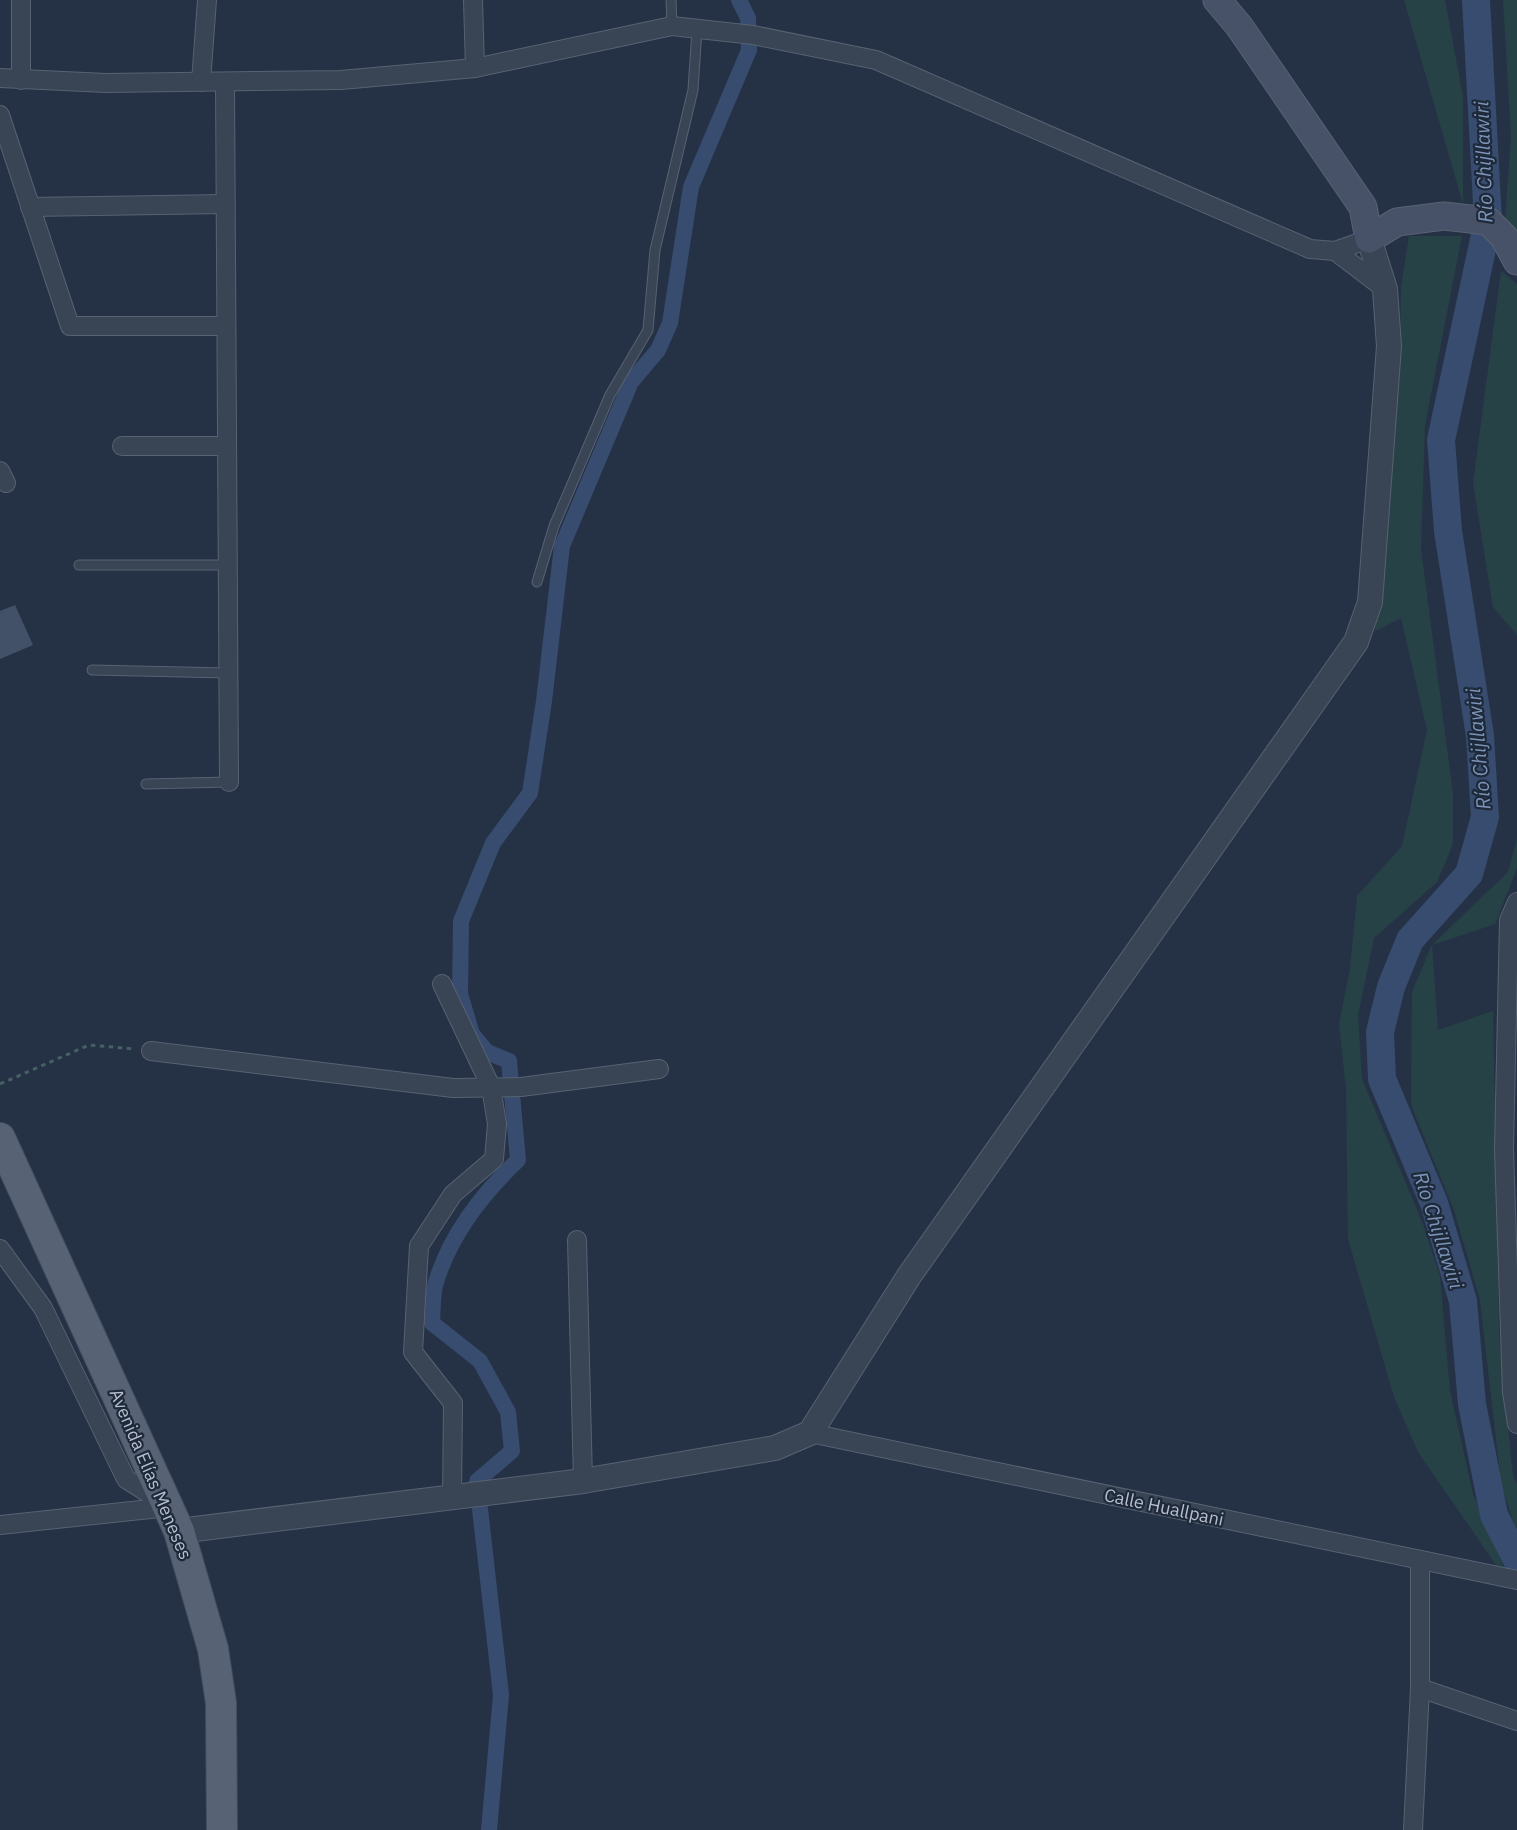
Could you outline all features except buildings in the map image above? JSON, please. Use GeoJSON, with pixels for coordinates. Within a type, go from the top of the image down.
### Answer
{"type":"FeatureCollection","features":[{"type":"Feature","properties":{"kind":"main road"},"geometry":{"type":"LineString","coordinates":[[1217,0],[1239,26],[1363,207],[1369,239],[1397,222],[1444,216],[1488,221],[1504,237],[1517,261]]}},
{"type":"Feature","properties":{"kind":"main road","name":"Avenida Elías Meneses"},"geometry":{"type":"LineString","coordinates":[[0,1137],[174,1519],[213,1648],[221,1703],[222,1830]]}},
{"type":"Feature","properties":{"kind":"street"},"geometry":{"type":"LineString","coordinates":[[21,0],[21,80]]}},
{"type":"Feature","properties":{"kind":"street"},"geometry":{"type":"LineString","coordinates":[[201,82],[207,0]]}},
{"type":"Feature","properties":{"kind":"street"},"geometry":{"type":"LineString","coordinates":[[473,0],[475,68]]}},
{"type":"Feature","properties":{"kind":"street"},"geometry":{"type":"LineString","coordinates":[[0,78],[106,83],[341,80],[475,68],[672,27],[753,35],[876,60],[1310,249],[1335,251],[1369,239],[1385,290],[1389,346],[1370,602],[1356,642],[909,1276],[810,1432],[776,1448],[584,1481],[452,1498],[174,1519],[0,1525]]}},
{"type":"Feature","properties":{"kind":"street"},"geometry":{"type":"LineString","coordinates":[[225,82],[229,782]]}},
{"type":"Feature","properties":{"kind":"street"},"geometry":{"type":"LineString","coordinates":[[0,115],[7,161],[30,207],[70,326],[226,326]]}},
{"type":"Feature","properties":{"kind":"street"},"geometry":{"type":"LineString","coordinates":[[30,207],[225,204]]}},
{"type":"Feature","properties":{"kind":"street"},"geometry":{"type":"LineString","coordinates":[[1335,251],[1385,290]]}},
{"type":"Feature","properties":{"kind":"street"},"geometry":{"type":"LineString","coordinates":[[122,446],[226,446]]}},
{"type":"Feature","properties":{"kind":"street"},"geometry":{"type":"LineString","coordinates":[[1517,902],[1509,920],[1504,1149],[1512,1392],[1517,1424]]}},
{"type":"Feature","properties":{"kind":"street"},"geometry":{"type":"LineString","coordinates":[[442,984],[505,1087],[496,1124],[494,1159],[453,1194],[419,1246],[413,1352],[453,1403],[452,1498]]}},
{"type":"Feature","properties":{"kind":"street"},"geometry":{"type":"LineString","coordinates":[[151,1051],[453,1088],[505,1087],[659,1069]]}},
{"type":"Feature","properties":{"kind":"street"},"geometry":{"type":"LineString","coordinates":[[577,1240],[584,1481]]}},
{"type":"Feature","properties":{"kind":"street"},"geometry":{"type":"LineString","coordinates":[[0,1249],[43,1308],[126,1479],[174,1519]]}},
{"type":"Feature","properties":{"kind":"street","name":"Calle Huallpani"},"geometry":{"type":"LineString","coordinates":[[810,1432],[1510,1578]]}},
{"type":"Feature","properties":{"kind":"street"},"geometry":{"type":"LineString","coordinates":[[1413,1830],[1419,1688],[1420,1560]]}},
{"type":"Feature","properties":{"kind":"street"},"geometry":{"type":"LineString","coordinates":[[1419,1688],[1517,1721]]}},
{"type":"Feature","properties":{"kind":"lane"},"geometry":{"type":"LineString","coordinates":[[671,0],[672,27]]}},
{"type":"Feature","properties":{"kind":"lane"},"geometry":{"type":"LineString","coordinates":[[537,582],[554,525],[610,395],[648,330],[655,250],[705,30]]}},
{"type":"Feature","properties":{"kind":"lane"},"geometry":{"type":"LineString","coordinates":[[79,565],[228,565]]}},
{"type":"Feature","properties":{"kind":"lane"},"geometry":{"type":"LineString","coordinates":[[92,670],[228,673]]}},
{"type":"Feature","properties":{"kind":"lane"},"geometry":{"type":"LineString","coordinates":[[146,783],[229,782]]}},
{"type":"Feature","properties":{"kind":"path"},"geometry":{"type":"LineString","coordinates":[[0,1084],[89,1045],[151,1051]]}},
{"type":"Feature","properties":{"kind":"green space"},"geometry":{"type":"Polygon","coordinates":[[[1404,0],[1445,0],[1463,97],[1463,204],[1404,0]]]}},
{"type":"Feature","properties":{"kind":"green space"},"geometry":{"type":"Polygon","coordinates":[[[1503,0],[1517,0],[1517,235],[1505,221],[1511,137],[1503,0]]]}},
{"type":"Feature","properties":{"kind":"green space"},"geometry":{"type":"Polygon","coordinates":[[[1409,236],[1462,236],[1425,425],[1421,549],[1453,794],[1453,844],[1437,882],[1374,938],[1358,1015],[1362,1079],[1423,1224],[1440,1276],[1450,1391],[1473,1494],[1514,1591],[1418,1452],[1394,1397],[1348,1239],[1346,1090],[1339,1024],[1350,968],[1357,896],[1402,846],[1427,730],[1401,618],[1375,631],[1400,349],[1401,287],[1409,236]]]}},
{"type":"Feature","properties":{"kind":"green space"},"geometry":{"type":"Polygon","coordinates":[[[1501,271],[1517,284],[1517,635],[1493,607],[1473,483],[1501,271]]]}},
{"type":"Feature","properties":{"kind":"green space"},"geometry":{"type":"Polygon","coordinates":[[[1517,838],[1517,868],[1495,924],[1432,945],[1508,872],[1517,838]]]}},
{"type":"Feature","properties":{"kind":"green space"},"geometry":{"type":"Polygon","coordinates":[[[1432,945],[1438,1030],[1493,1011],[1499,1335],[1513,1476],[1517,1484],[1517,1534],[1501,1483],[1480,1300],[1454,1210],[1411,1105],[1412,992],[1432,945]]]}},
{"type":"Feature","properties":{"kind":"waterway"},"geometry":{"type":"LineString","coordinates":[[477,1481],[512,1451],[508,1412],[480,1361],[432,1323],[434,1292],[442,1264],[469,1215],[518,1160],[509,1061],[487,1052],[472,1034],[460,994],[461,921],[493,843],[530,793],[544,701],[562,546],[631,382],[658,350],[670,323],[691,187],[749,50],[748,18],[739,0]]}},
{"type":"Feature","properties":{"kind":"waterway","name":"Río Chijllawiri"},"geometry":{"type":"LineString","coordinates":[[1476,0],[1488,221],[1441,440],[1448,531],[1480,736],[1485,817],[1469,874],[1410,940],[1391,987],[1380,1032],[1382,1079],[1434,1203],[1463,1301],[1472,1404],[1494,1515],[1517,1560]]}},
{"type":"Feature","properties":{"kind":"waterway"},"geometry":{"type":"LineString","coordinates":[[480,1509],[501,1695],[489,1830]]}}]}
